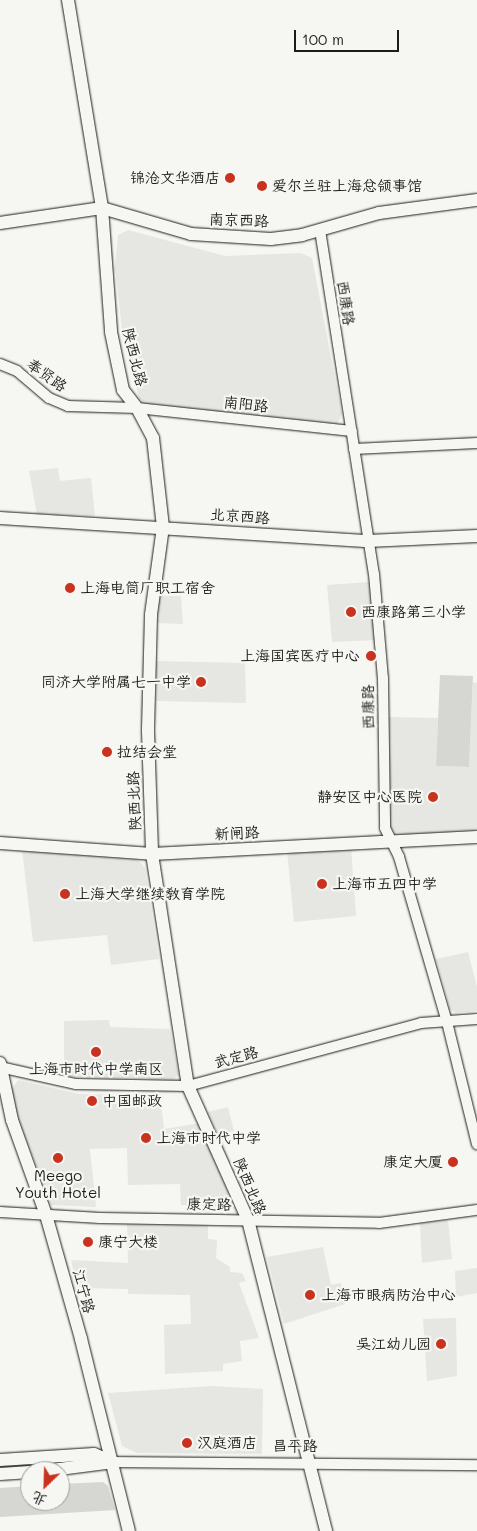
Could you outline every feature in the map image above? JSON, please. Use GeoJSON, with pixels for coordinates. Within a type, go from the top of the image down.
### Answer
{"type":"FeatureCollection","features":[{"type":"Feature","properties":{"kind":"main road","name":"陕西北路"},"geometry":{"type":"LineString","coordinates":[[68,0],[102,208],[111,332],[123,390],[137,408],[153,438],[163,527],[151,615],[148,731],[152,854],[188,1086],[248,1220],[311,1462],[326,1531]]}},
{"type":"Feature","properties":{"kind":"main road","name":"南京西路"},"geometry":{"type":"LineString","coordinates":[[0,223],[102,208],[191,234],[271,239],[320,230],[379,213],[477,200]]}},
{"type":"Feature","properties":{"kind":"main road","name":"北京西路"},"geometry":{"type":"LineString","coordinates":[[0,518],[368,541],[477,536]]}},
{"type":"Feature","properties":{"kind":"main road","name":"新闸路"},"geometry":{"type":"LineString","coordinates":[[0,843],[152,854],[477,837]]}},
{"type":"Feature","properties":{"kind":"main road","name":"江宁路"},"geometry":{"type":"LineString","coordinates":[[0,1066],[12,1120],[46,1215],[113,1462],[129,1531]]}},
{"type":"Feature","properties":{"kind":"main road","name":"昌平路"},"geometry":{"type":"LineString","coordinates":[[0,1460],[94,1454],[113,1462]]}},
{"type":"Feature","properties":{"kind":"main road","name":"昌平路"},"geometry":{"type":"LineString","coordinates":[[70,1468],[113,1462]]}},
{"type":"Feature","properties":{"kind":"main road"},"geometry":{"type":"LineString","coordinates":[[0,1474],[20,1473]]}},
{"type":"Feature","properties":{"kind":"street","name":"西康路"},"geometry":{"type":"LineString","coordinates":[[320,230],[368,541],[383,678],[385,828],[393,841],[447,1022],[477,1144]]}},
{"type":"Feature","properties":{"kind":"street","name":"奉贤路"},"geometry":{"type":"LineString","coordinates":[[0,364],[17,371],[49,398],[68,406],[137,408]]}},
{"type":"Feature","properties":{"kind":"street","name":"南阳路"},"geometry":{"type":"LineString","coordinates":[[137,408],[352,431]]}},
{"type":"Feature","properties":{"kind":"street"},"geometry":{"type":"LineString","coordinates":[[354,449],[477,443]]}},
{"type":"Feature","properties":{"kind":"street","name":"武定路"},"geometry":{"type":"LineString","coordinates":[[0,1066],[76,1084],[188,1086],[421,1023],[477,1019]]}},
{"type":"Feature","properties":{"kind":"street","name":"康定路"},"geometry":{"type":"LineString","coordinates":[[0,1212],[46,1215],[379,1222],[477,1210]]}},
{"type":"Feature","properties":{"kind":"street","name":"昌平路"},"geometry":{"type":"LineString","coordinates":[[113,1462],[311,1462],[477,1465]]}},
{"type":"Feature","properties":{"kind":"shaded area"},"geometry":{"type":"Polygon","coordinates":[[[128,230],[225,256],[301,253],[312,258],[342,414],[337,424],[146,405],[139,398],[122,330],[115,266],[118,235],[128,230]]]}},
{"type":"Feature","properties":{"kind":"shaded area"},"geometry":{"type":"Polygon","coordinates":[[[58,468],[60,481],[91,478],[95,516],[37,514],[29,471],[58,468]]]}},
{"type":"Feature","properties":{"kind":"shaded area","name":"西康路第三小学"},"geometry":{"type":"Polygon","coordinates":[[[370,582],[376,640],[332,642],[327,585],[370,582]]]}},
{"type":"Feature","properties":{"kind":"shaded area"},"geometry":{"type":"Polygon","coordinates":[[[155,596],[181,596],[183,624],[158,623],[155,596]]]}},
{"type":"Feature","properties":{"kind":"shaded area","name":"同济大学附属七一中学"},"geometry":{"type":"Polygon","coordinates":[[[156,661],[245,663],[246,703],[156,701],[156,661]]]}},
{"type":"Feature","properties":{"kind":"shaded area"},"geometry":{"type":"Polygon","coordinates":[[[440,675],[473,676],[469,767],[436,766],[440,675]]]}},
{"type":"Feature","properties":{"kind":"shaded area","name":"静安区中心医院"},"geometry":{"type":"Polygon","coordinates":[[[473,682],[477,683],[477,832],[397,836],[389,826],[388,717],[438,718],[436,766],[469,767],[473,682]]]}},
{"type":"Feature","properties":{"kind":"shaded area","name":"上海市五四中学"},"geometry":{"type":"Polygon","coordinates":[[[351,847],[356,916],[294,922],[287,851],[351,847]]]}},
{"type":"Feature","properties":{"kind":"shaded area"},"geometry":{"type":"Polygon","coordinates":[[[22,849],[132,857],[139,861],[145,868],[159,959],[111,965],[107,935],[33,942],[22,849]]]}},
{"type":"Feature","properties":{"kind":"shaded area"},"geometry":{"type":"Polygon","coordinates":[[[468,952],[477,987],[477,1011],[456,1013],[450,1009],[436,959],[468,952]]]}},
{"type":"Feature","properties":{"kind":"shaded area"},"geometry":{"type":"Polygon","coordinates":[[[109,1020],[110,1027],[170,1029],[179,1075],[173,1079],[64,1077],[64,1021],[109,1020]]]}},
{"type":"Feature","properties":{"kind":"shaded area"},"geometry":{"type":"Polygon","coordinates":[[[18,1080],[79,1094],[160,1095],[164,1129],[201,1123],[228,1191],[227,1202],[219,1207],[181,1205],[180,1184],[128,1185],[127,1148],[90,1149],[96,1207],[51,1205],[14,1108],[11,1091],[18,1080]]]}},
{"type":"Feature","properties":{"kind":"shaded area"},"geometry":{"type":"Polygon","coordinates":[[[228,1107],[234,1131],[217,1132],[208,1112],[228,1107]]]}},
{"type":"Feature","properties":{"kind":"shaded area"},"geometry":{"type":"Polygon","coordinates":[[[448,1220],[452,1259],[422,1263],[420,1223],[448,1220]]]}},
{"type":"Feature","properties":{"kind":"shaded area"},"geometry":{"type":"Polygon","coordinates":[[[127,1222],[208,1225],[208,1239],[217,1240],[216,1258],[230,1267],[230,1272],[242,1273],[246,1281],[239,1283],[259,1338],[240,1341],[242,1361],[223,1364],[223,1371],[165,1374],[164,1325],[191,1324],[190,1295],[128,1294],[128,1289],[77,1288],[71,1260],[128,1263],[127,1222]]]}},
{"type":"Feature","properties":{"kind":"shaded area","name":"上海市眼病防治中心"},"geometry":{"type":"Polygon","coordinates":[[[323,1247],[331,1285],[341,1283],[345,1304],[284,1324],[267,1257],[323,1247]]]}},
{"type":"Feature","properties":{"kind":"shaded area"},"geometry":{"type":"Polygon","coordinates":[[[477,1268],[477,1293],[456,1297],[455,1271],[477,1268]]]}},
{"type":"Feature","properties":{"kind":"shaded area","name":"吴江幼儿园"},"geometry":{"type":"Polygon","coordinates":[[[456,1318],[457,1376],[427,1381],[423,1319],[456,1318]]]}},
{"type":"Feature","properties":{"kind":"shaded area"},"geometry":{"type":"Polygon","coordinates":[[[212,1386],[263,1389],[262,1454],[137,1453],[122,1446],[108,1393],[212,1386]]]}},
{"type":"Feature","properties":{"kind":"shaded area"},"geometry":{"type":"Polygon","coordinates":[[[103,1482],[108,1486],[115,1510],[0,1517],[0,1488],[20,1487],[20,1511],[70,1511],[70,1484],[103,1482]]]}},
{"type":"Feature","properties":{"kind":"place","name":"锦沧文华酒店"},"geometry":{"type":"Point","coordinates":[230,178]}},
{"type":"Feature","properties":{"kind":"place","name":"爱尔兰驻上海总领事馆"},"geometry":{"type":"Point","coordinates":[262,186]}},
{"type":"Feature","properties":{"kind":"place","name":"上海电筒厂职工宿舍"},"geometry":{"type":"Point","coordinates":[70,588]}},
{"type":"Feature","properties":{"kind":"place","name":"西康路第三小学"},"geometry":{"type":"Point","coordinates":[351,612]}},
{"type":"Feature","properties":{"kind":"place","name":"上海国宾医疗中心"},"geometry":{"type":"Point","coordinates":[371,656]}},
{"type":"Feature","properties":{"kind":"place","name":"同济大学附属七一中学"},"geometry":{"type":"Point","coordinates":[201,682]}},
{"type":"Feature","properties":{"kind":"place","name":"拉结会堂"},"geometry":{"type":"Point","coordinates":[107,752]}},
{"type":"Feature","properties":{"kind":"place","name":"静安区中心医院"},"geometry":{"type":"Point","coordinates":[433,797]}},
{"type":"Feature","properties":{"kind":"place","name":"上海市五四中学"},"geometry":{"type":"Point","coordinates":[322,884]}},
{"type":"Feature","properties":{"kind":"place","name":"上海大学继续教育学院"},"geometry":{"type":"Point","coordinates":[65,894]}},
{"type":"Feature","properties":{"kind":"place","name":"上海市时代中学南区"},"geometry":{"type":"Point","coordinates":[96,1052]}},
{"type":"Feature","properties":{"kind":"place","name":"中国邮政"},"geometry":{"type":"Point","coordinates":[92,1101]}},
{"type":"Feature","properties":{"kind":"place","name":"上海市时代中学"},"geometry":{"type":"Point","coordinates":[146,1138]}},
{"type":"Feature","properties":{"kind":"place","name":"Meego Youth Hotel"},"geometry":{"type":"Point","coordinates":[58,1158]}},
{"type":"Feature","properties":{"kind":"place","name":"康定大厦"},"geometry":{"type":"Point","coordinates":[453,1162]}},
{"type":"Feature","properties":{"kind":"place","name":"康宁大楼"},"geometry":{"type":"Point","coordinates":[88,1242]}},
{"type":"Feature","properties":{"kind":"place","name":"上海市眼病防治中心"},"geometry":{"type":"Point","coordinates":[310,1295]}},
{"type":"Feature","properties":{"kind":"place","name":"吴江幼儿园"},"geometry":{"type":"Point","coordinates":[441,1344]}},
{"type":"Feature","properties":{"kind":"place","name":"汉庭酒店"},"geometry":{"type":"Point","coordinates":[187,1443]}}]}
